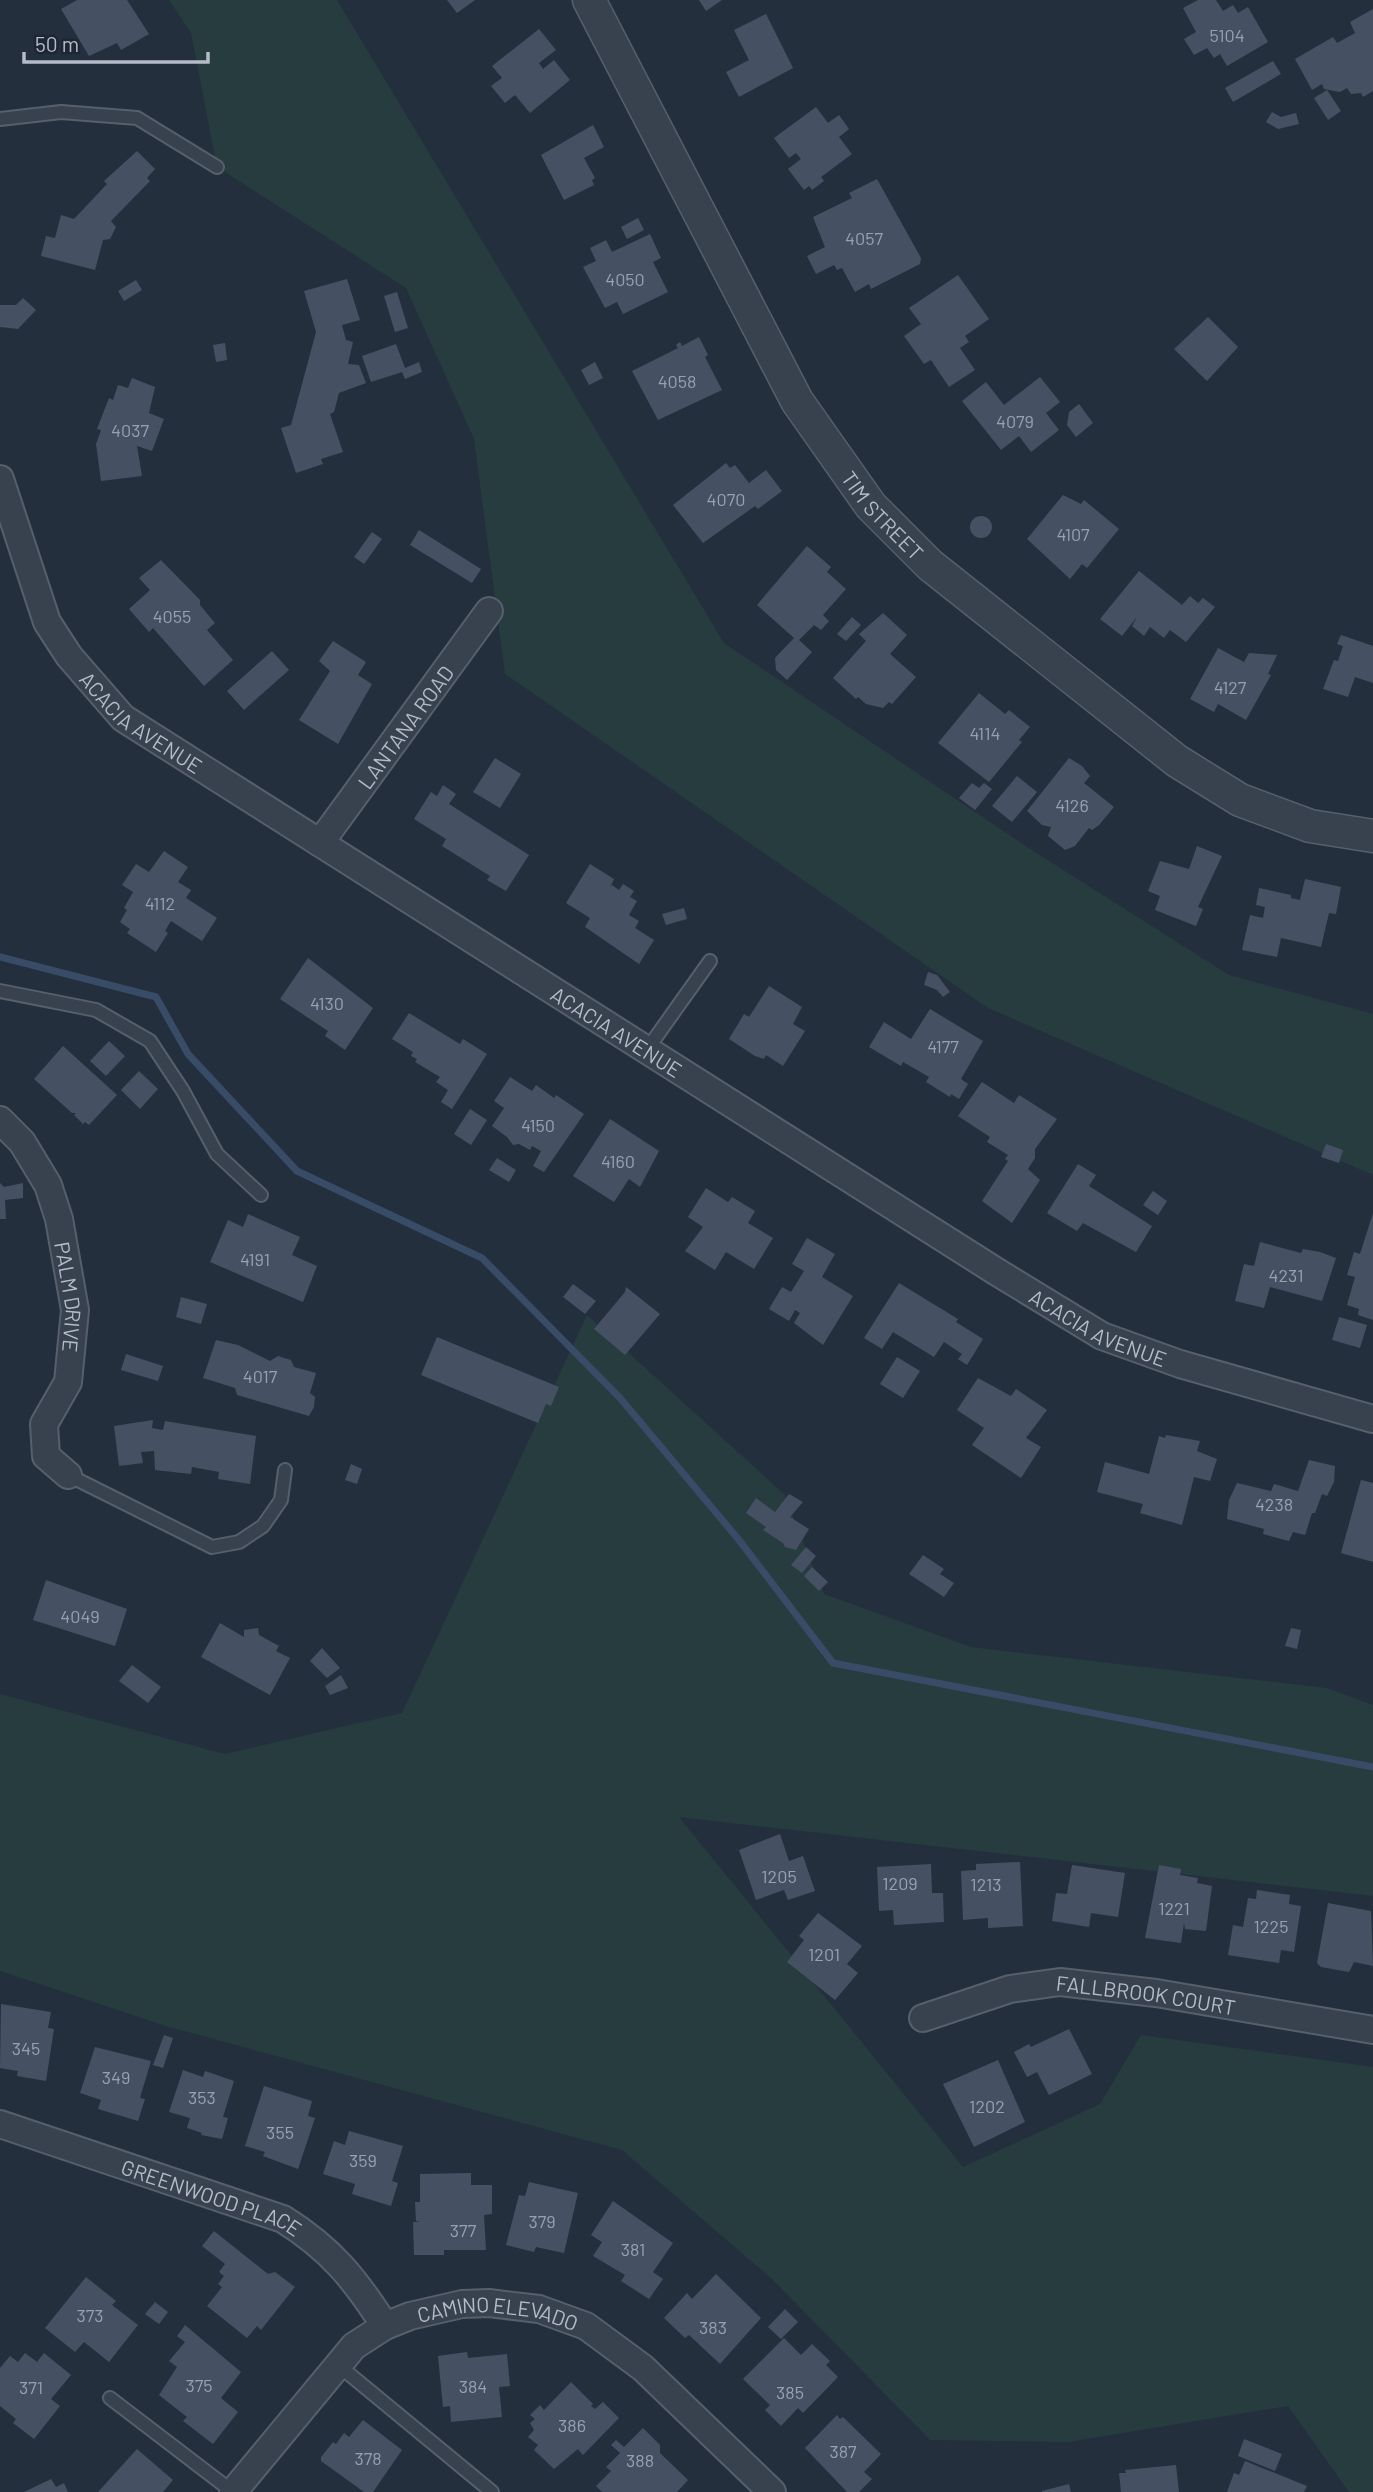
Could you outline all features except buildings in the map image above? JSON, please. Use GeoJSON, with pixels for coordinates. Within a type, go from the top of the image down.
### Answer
{"type":"FeatureCollection","features":[{"type":"Feature","properties":{"kind":"street","name":"TIM STREET"},"geometry":{"type":"LineString","coordinates":[[589,0],[797,401],[871,506],[930,565],[1177,761],[1240,800],[1310,826],[1373,836]]}},
{"type":"Feature","properties":{"kind":"street","name":"ACACIA AVENUE"},"geometry":{"type":"LineString","coordinates":[[0,479],[47,622],[69,656],[123,718],[646,1051],[1102,1336],[1180,1364],[1373,1419]]}},
{"type":"Feature","properties":{"kind":"street","name":"LANTANA ROAD"},"geometry":{"type":"LineString","coordinates":[[320,843],[489,611]]}},
{"type":"Feature","properties":{"kind":"street","name":"PALM DRIVE"},"geometry":{"type":"LineString","coordinates":[[0,1120],[22,1142],[48,1185],[59,1219],[75,1310],[68,1382],[44,1424],[46,1456],[68,1475]]}},
{"type":"Feature","properties":{"kind":"street","name":"FALLBROOK COURT"},"geometry":{"type":"LineString","coordinates":[[923,2018],[1010,1989],[1060,1982],[1156,1993],[1373,2031]]}},
{"type":"Feature","properties":{"kind":"street","name":"GREENWOOD PLACE"},"geometry":{"type":"LineString","coordinates":[[0,2124],[283,2218],[315,2239],[354,2277],[385,2326]]}},
{"type":"Feature","properties":{"kind":"street","name":"CAMINO ELEVADO"},"geometry":{"type":"LineString","coordinates":[[233,2492],[354,2346],[385,2326],[435,2309],[489,2303],[539,2309],[586,2326],[643,2368],[772,2492]]}},
{"type":"Feature","properties":{"kind":"lane"},"geometry":{"type":"LineString","coordinates":[[0,119],[61,112],[137,118],[217,167]]}},
{"type":"Feature","properties":{"kind":"lane"},"geometry":{"type":"LineString","coordinates":[[646,1051],[710,961]]}},
{"type":"Feature","properties":{"kind":"lane"},"geometry":{"type":"LineString","coordinates":[[0,991],[96,1010],[150,1041],[183,1091],[217,1154],[261,1195]]}},
{"type":"Feature","properties":{"kind":"lane"},"geometry":{"type":"LineString","coordinates":[[68,1475],[212,1547],[239,1542],[263,1526],[281,1500],[285,1470]]}},
{"type":"Feature","properties":{"kind":"lane"},"geometry":{"type":"LineString","coordinates":[[337,2364],[492,2492]]}},
{"type":"Feature","properties":{"kind":"lane"},"geometry":{"type":"LineString","coordinates":[[110,2398],[233,2492]]}},
{"type":"Feature","properties":{"kind":"green space"},"geometry":{"type":"Polygon","coordinates":[[[169,0],[337,0],[724,643],[1024,845],[1229,975],[1373,1014],[1373,1175],[988,1008],[505,674],[474,439],[406,288],[217,167],[191,33],[169,0]]]}},
{"type":"Feature","properties":{"kind":"green space"},"geometry":{"type":"Polygon","coordinates":[[[587,1315],[784,1494],[824,1594],[971,1647],[1327,1688],[1373,1705],[1373,1896],[679,1817],[963,2167],[1100,2104],[1141,2035],[1373,2067],[1373,2492],[1349,2492],[1288,2406],[1068,2442],[930,2440],[771,2278],[622,2150],[166,2026],[0,1971],[0,1694],[225,1754],[402,1713],[587,1315]]]}},
{"type":"Feature","properties":{"kind":"waterway"},"geometry":{"type":"LineString","coordinates":[[0,957],[156,997],[188,1054],[297,1171],[482,1258],[620,1398],[739,1540],[833,1663],[1373,1767]]}}]}
